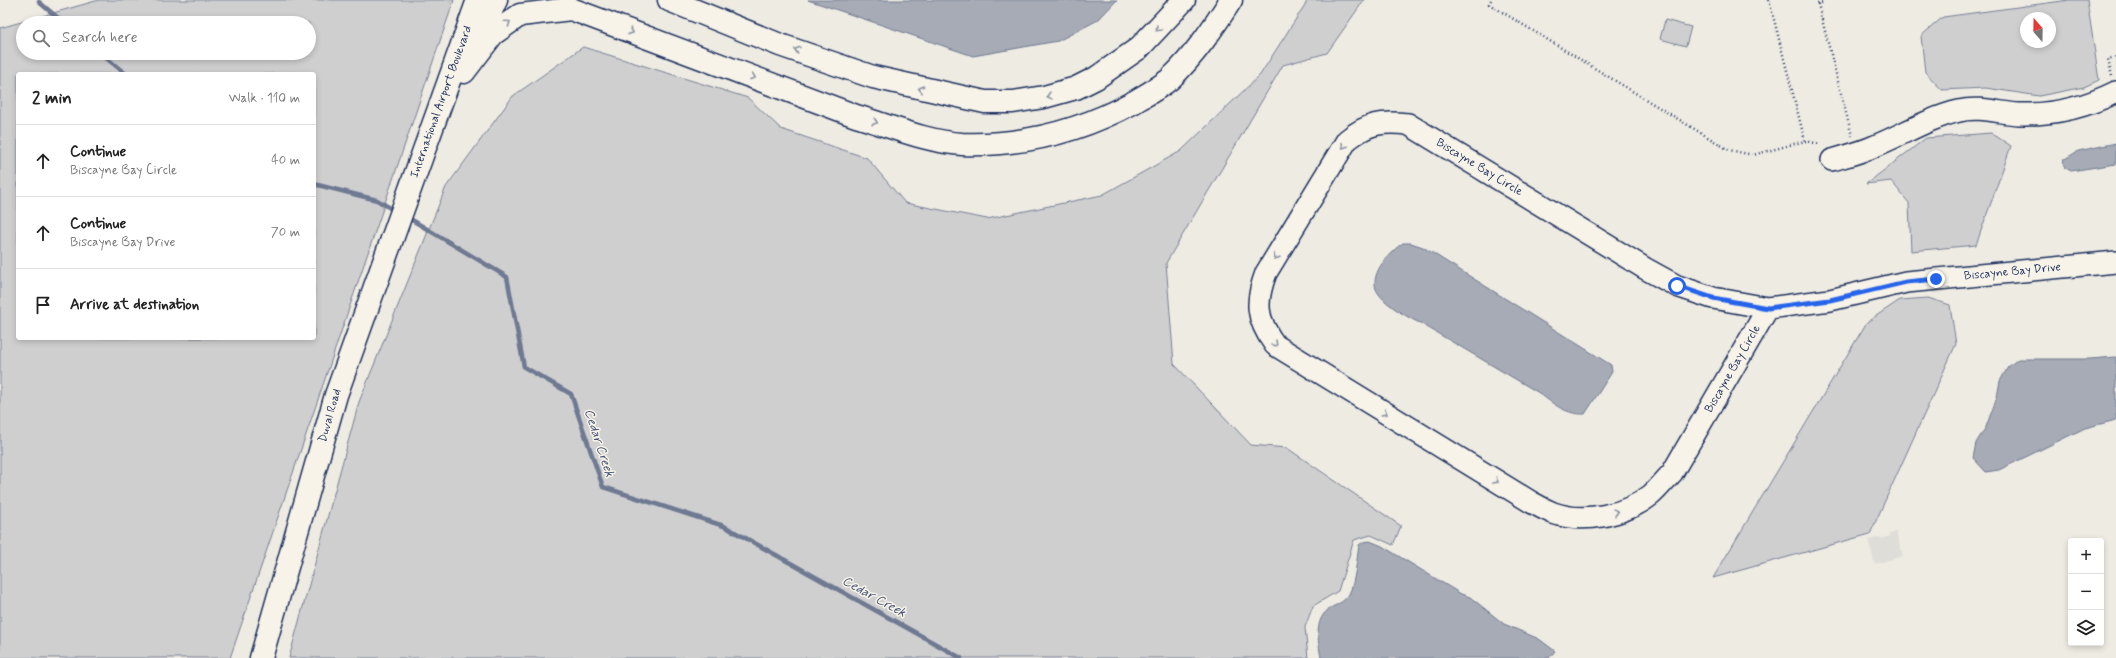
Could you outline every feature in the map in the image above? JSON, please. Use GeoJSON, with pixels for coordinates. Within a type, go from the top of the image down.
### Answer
{"type":"FeatureCollection","features":[{"type":"Feature","properties":{"kind":"main road","name":"International Airport Boulevard"},"geometry":{"type":"LineString","coordinates":[[413,178],[478,0]]}},
{"type":"Feature","properties":{"kind":"main road","name":"International Airport Boulevard"},"geometry":{"type":"LineString","coordinates":[[413,178],[433,144],[496,0]]}},
{"type":"Feature","properties":{"kind":"main road"},"geometry":{"type":"LineString","coordinates":[[549,0],[856,116],[932,139],[961,144],[1021,141],[1047,137],[1100,120],[1123,108],[1168,80],[1206,39],[1231,0]]}},
{"type":"Feature","properties":{"kind":"main road"},"geometry":{"type":"LineString","coordinates":[[673,1],[780,45],[872,77],[958,97],[984,102],[999,102],[1044,97],[1076,88],[1096,78],[1139,48],[1184,0]]}},
{"type":"Feature","properties":{"kind":"main road"},"geometry":{"type":"LineString","coordinates":[[464,72],[493,34],[520,15],[571,9]]}},
{"type":"Feature","properties":{"kind":"main road","name":"Duval Road"},"geometry":{"type":"LineString","coordinates":[[261,658],[336,395],[413,178]]}},
{"type":"Feature","properties":{"kind":"street"},"geometry":{"type":"LineString","coordinates":[[1826,152],[1875,146],[1926,121],[1960,110],[1986,110],[2019,114],[2046,113],[2094,103],[2116,92]]}},
{"type":"Feature","properties":{"kind":"street","name":"Biscayne Bay Circle"},"geometry":{"type":"LineString","coordinates":[[1388,122],[1408,124],[1646,269],[1677,286],[1713,298],[1768,308],[1672,473],[1651,495],[1630,508],[1605,515],[1580,517],[1554,513],[1537,505],[1275,345],[1264,330],[1258,309],[1259,290],[1266,272],[1348,140],[1360,130],[1375,124],[1388,122]]}},
{"type":"Feature","properties":{"kind":"street","name":"Biscayne Bay Drive"},"geometry":{"type":"LineString","coordinates":[[1768,308],[1830,300],[1906,282],[2116,262]]}},
{"type":"Feature","properties":{"kind":"path"},"geometry":{"type":"LineString","coordinates":[[1491,0],[1489,4],[1729,150],[1753,155],[1805,141],[1826,152]]}},
{"type":"Feature","properties":{"kind":"path"},"geometry":{"type":"LineString","coordinates":[[1769,0],[1805,141]]}},
{"type":"Feature","properties":{"kind":"path"},"geometry":{"type":"LineString","coordinates":[[1822,0],[1823,2],[1818,4],[1852,136]]}},
{"type":"Feature","properties":{"kind":"shaded area"},"geometry":{"type":"Polygon","coordinates":[[[99,0],[454,0],[230,658],[0,658],[0,28],[16,23],[16,60],[316,60],[316,16],[42,16],[99,0]]]}},
{"type":"Feature","properties":{"kind":"shaded area"},"geometry":{"type":"Polygon","coordinates":[[[808,0],[1117,0],[1098,20],[1058,41],[973,56],[808,0]]]}},
{"type":"Feature","properties":{"kind":"shaded area"},"geometry":{"type":"Polygon","coordinates":[[[1308,0],[1364,0],[1327,53],[1283,65],[1166,263],[1174,364],[1251,445],[1287,448],[1401,526],[1393,545],[1371,535],[1354,540],[1338,591],[1313,606],[1305,627],[1308,658],[289,658],[359,402],[446,187],[513,96],[583,47],[748,98],[781,129],[867,158],[905,203],[987,219],[1102,195],[1181,151],[1260,75],[1308,0]]]}},
{"type":"Feature","properties":{"kind":"shaded area"},"geometry":{"type":"Polygon","coordinates":[[[2070,0],[2087,0],[2099,80],[2084,87],[2039,96],[1986,88],[1942,90],[1925,72],[1921,36],[1943,17],[2070,0]]]}},
{"type":"Feature","properties":{"kind":"shaded area"},"geometry":{"type":"Polygon","coordinates":[[[1665,20],[1691,27],[1686,46],[1660,39],[1665,20]]]}},
{"type":"Feature","properties":{"kind":"shaded area"},"geometry":{"type":"Polygon","coordinates":[[[1991,133],[2011,146],[1976,245],[1911,251],[1909,203],[1891,181],[1866,184],[1926,138],[1991,133]]]}},
{"type":"Feature","properties":{"kind":"shaded area"},"geometry":{"type":"Polygon","coordinates":[[[2116,143],[2116,164],[2071,171],[2064,167],[2063,160],[2078,151],[2116,143]]]}},
{"type":"Feature","properties":{"kind":"shaded area"},"geometry":{"type":"Polygon","coordinates":[[[1403,243],[1411,243],[1423,247],[1611,365],[1612,372],[1585,414],[1572,413],[1560,408],[1539,393],[1402,313],[1383,299],[1376,289],[1376,276],[1383,263],[1393,251],[1403,243]]]}},
{"type":"Feature","properties":{"kind":"shaded area"},"geometry":{"type":"Polygon","coordinates":[[[1928,298],[1950,305],[1956,344],[1870,534],[1713,578],[1867,322],[1900,300],[1928,298]]]}},
{"type":"Feature","properties":{"kind":"shaded area"},"geometry":{"type":"Polygon","coordinates":[[[2116,357],[2116,420],[2085,428],[1999,470],[1986,472],[1973,458],[1976,443],[1986,427],[1997,397],[2000,381],[2008,367],[2018,359],[2090,359],[2116,357]]]}},
{"type":"Feature","properties":{"kind":"shaded area"},"geometry":{"type":"Polygon","coordinates":[[[1896,532],[1903,556],[1875,564],[1868,540],[1881,537],[1882,539],[1896,532]]]}},
{"type":"Feature","properties":{"kind":"shaded area"},"geometry":{"type":"Polygon","coordinates":[[[1370,541],[1382,546],[1461,594],[1470,597],[1504,624],[1539,639],[1555,651],[1549,658],[1321,658],[1318,637],[1319,623],[1326,612],[1349,594],[1354,577],[1359,545],[1363,542],[1370,541]]]}},
{"type":"Feature","properties":{"kind":"waterway","name":"Cedar Creek"},"geometry":{"type":"LineString","coordinates":[[39,2],[56,16]]}},
{"type":"Feature","properties":{"kind":"waterway","name":"Cedar Creek"},"geometry":{"type":"LineString","coordinates":[[109,60],[124,72]]}},
{"type":"Feature","properties":{"kind":"waterway","name":"Cedar Creek"},"geometry":{"type":"LineString","coordinates":[[316,185],[377,200],[395,211]]}},
{"type":"Feature","properties":{"kind":"waterway","name":"Cedar Creek"},"geometry":{"type":"LineString","coordinates":[[407,217],[507,277],[524,367],[571,394],[603,487],[724,526],[961,658]]}},
{"type":"Feature","properties":{"kind":"route"},"geometry":{"type":"LineString","coordinates":[[1677,286],[1713,298],[1768,308],[1804,305],[1906,282],[1936,279]]}}]}
